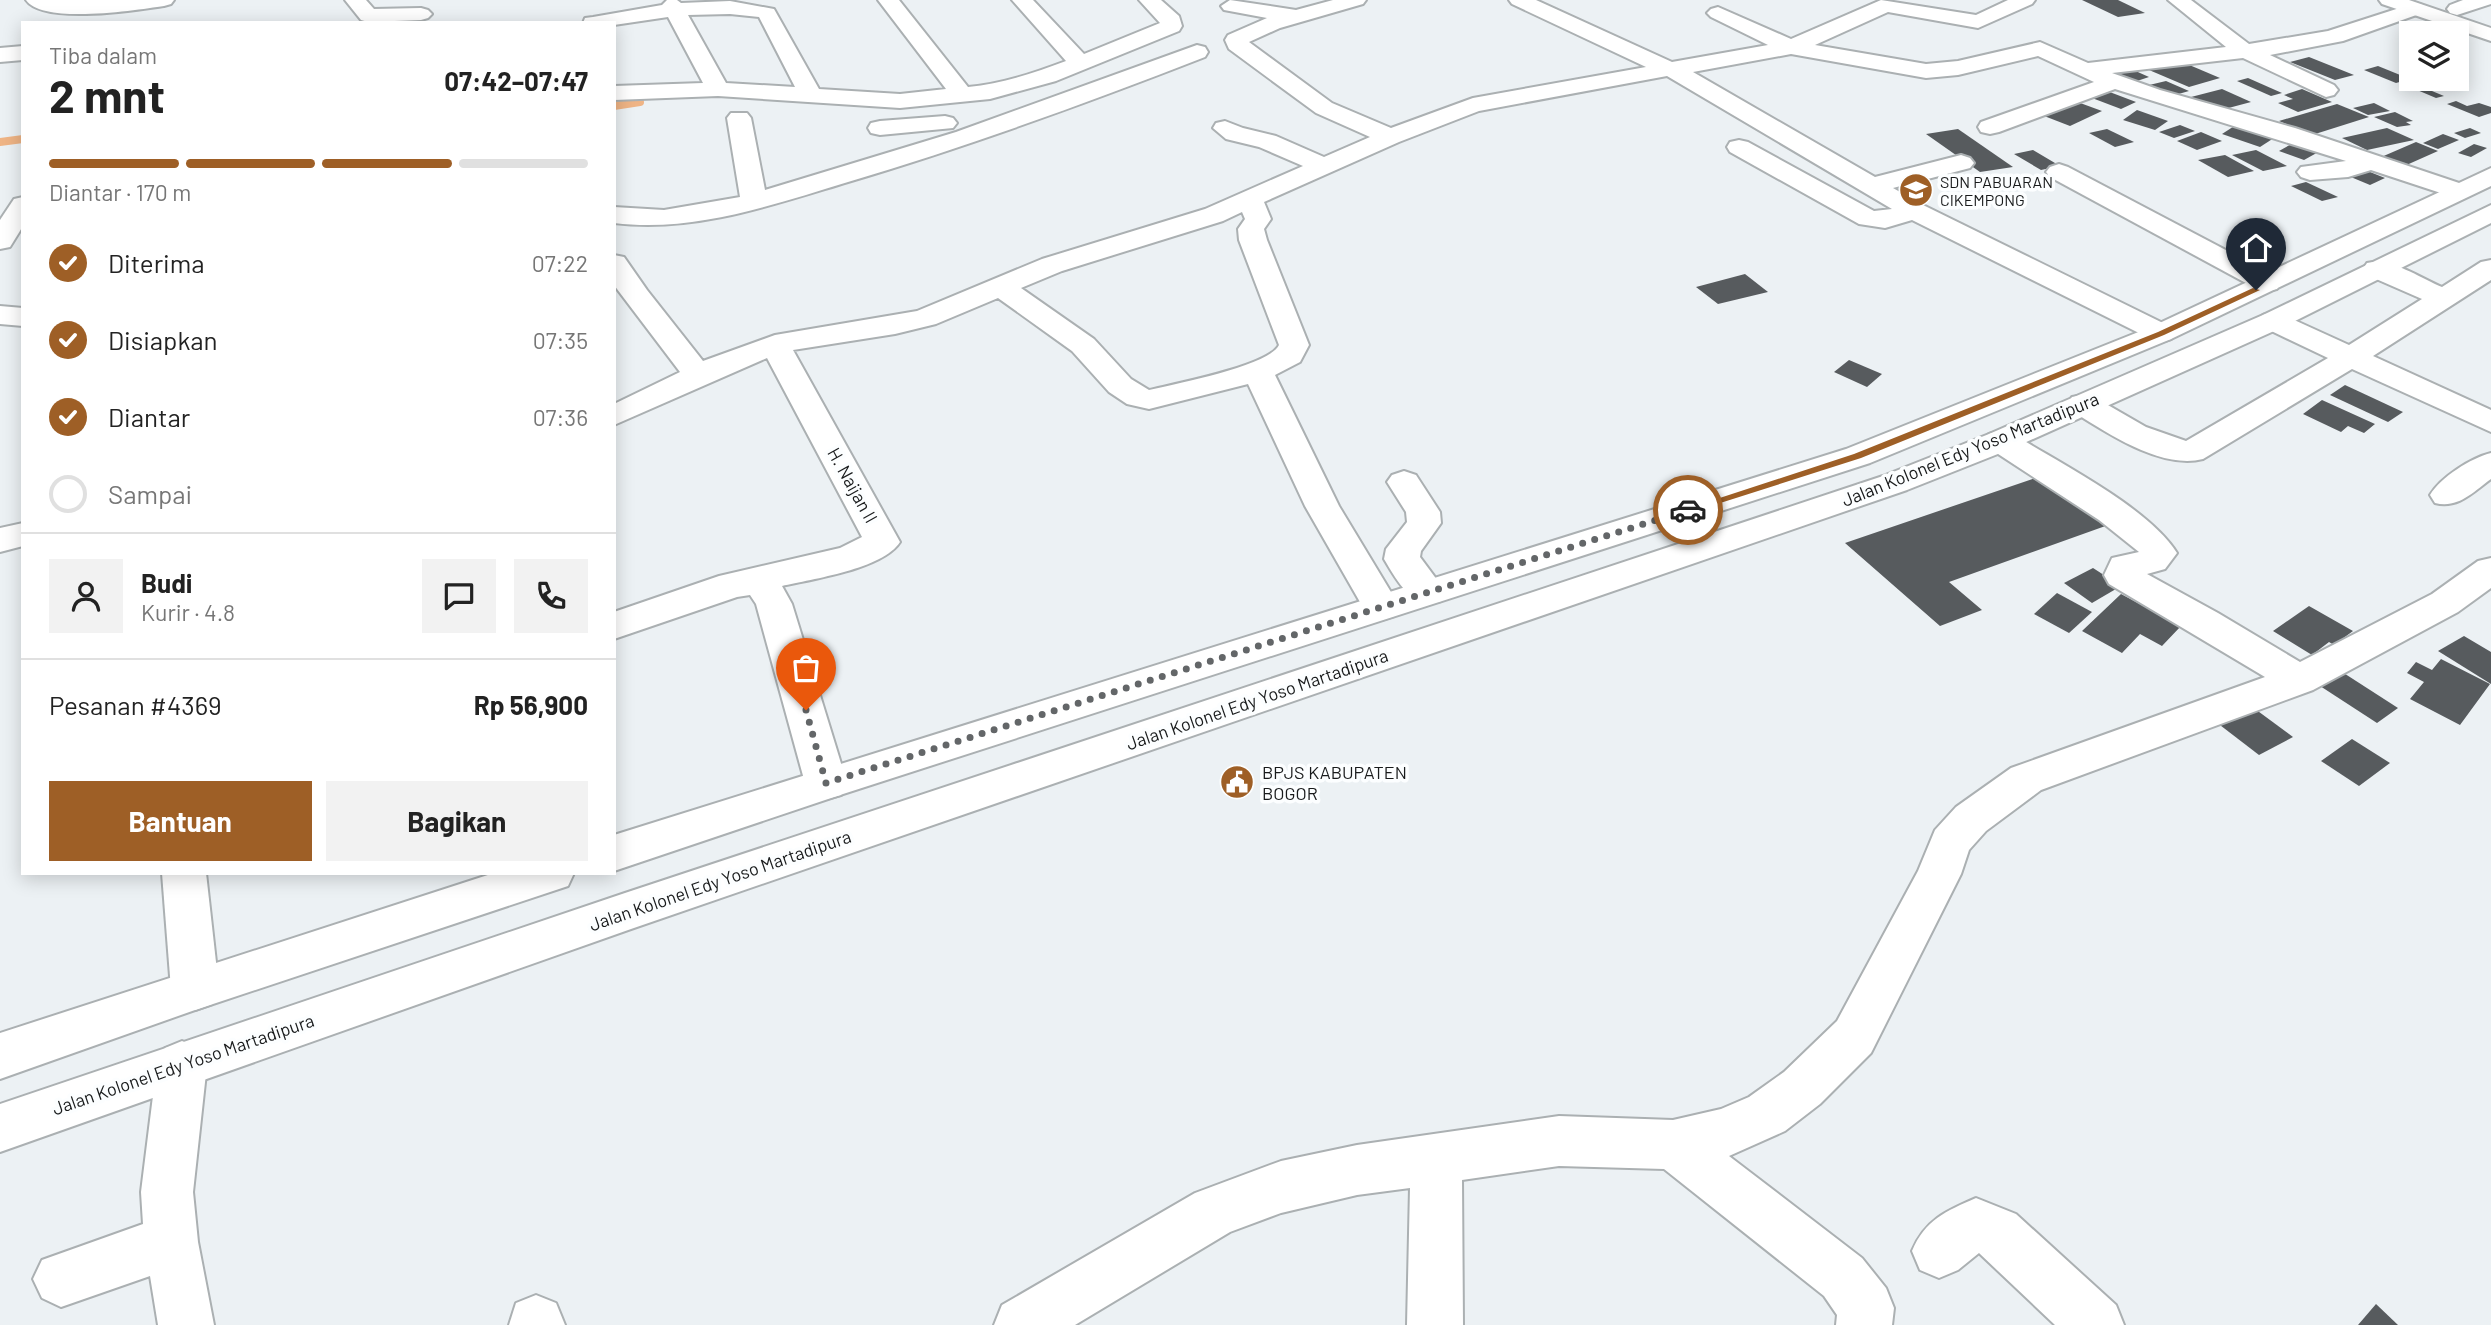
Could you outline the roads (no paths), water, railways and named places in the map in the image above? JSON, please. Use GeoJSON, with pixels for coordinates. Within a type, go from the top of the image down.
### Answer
{"type":"FeatureCollection","features":[{"type":"Feature","properties":{"kind":"street"},"geometry":{"type":"LineString","coordinates":[[36,0],[44,5],[92,6],[164,0]]}},
{"type":"Feature","properties":{"kind":"street"},"geometry":{"type":"LineString","coordinates":[[355,0],[368,16],[421,14]]}},
{"type":"Feature","properties":{"kind":"street"},"geometry":{"type":"LineString","coordinates":[[888,0],[962,95]]}},
{"type":"Feature","properties":{"kind":"street"},"geometry":{"type":"LineString","coordinates":[[1022,0],[1081,64]]}},
{"type":"Feature","properties":{"kind":"street"},"geometry":{"type":"LineString","coordinates":[[616,93],[718,89],[900,101],[1017,86],[1081,64],[1171,26],[1171,21],[1149,0]]}},
{"type":"Feature","properties":{"kind":"street"},"geometry":{"type":"LineString","coordinates":[[1356,0],[1294,15],[1239,37],[1237,44],[1324,108],[1390,137]]}},
{"type":"Feature","properties":{"kind":"street"},"geometry":{"type":"LineString","coordinates":[[1519,0],[1673,70],[1914,211],[2161,333]]}},
{"type":"Feature","properties":{"kind":"street"},"geometry":{"type":"LineString","coordinates":[[1848,0],[1875,9]]}},
{"type":"Feature","properties":{"kind":"street"},"geometry":{"type":"LineString","coordinates":[[1978,22],[2025,0]]}},
{"type":"Feature","properties":{"kind":"street"},"geometry":{"type":"LineString","coordinates":[[2178,0],[2242,50],[2326,90]]}},
{"type":"Feature","properties":{"kind":"street"},"geometry":{"type":"LineString","coordinates":[[2389,0],[2458,9],[2491,20]]}},
{"type":"Feature","properties":{"kind":"street"},"geometry":{"type":"LineString","coordinates":[[2458,9],[2484,0]]}},
{"type":"Feature","properties":{"kind":"street"},"geometry":{"type":"LineString","coordinates":[[602,21],[672,5],[724,3],[761,9],[767,13],[819,94],[868,117],[1000,128]]}},
{"type":"Feature","properties":{"kind":"street"},"geometry":{"type":"LineString","coordinates":[[672,5],[718,89]]}},
{"type":"Feature","properties":{"kind":"street"},"geometry":{"type":"LineString","coordinates":[[616,415],[698,375],[775,344],[905,323],[956,307],[1052,265],[1157,234],[1250,200],[1390,137],[1474,105],[1791,47],[1875,9],[1896,5],[1978,22],[2115,82],[2372,161],[2459,191]]}},
{"type":"Feature","properties":{"kind":"street"},"geometry":{"type":"LineString","coordinates":[[2080,67],[2139,65],[2301,44],[2335,36],[2423,5],[2491,35]]}},
{"type":"Feature","properties":{"kind":"street"},"geometry":{"type":"LineString","coordinates":[[1231,6],[1294,15]]}},
{"type":"Feature","properties":{"kind":"street"},"geometry":{"type":"LineString","coordinates":[[1718,13],[1791,47],[1909,69],[1941,71],[2040,49]]}},
{"type":"Feature","properties":{"kind":"street"},"geometry":{"type":"LineString","coordinates":[[1827,53],[1864,38]]}},
{"type":"Feature","properties":{"kind":"street"},"geometry":{"type":"LineString","coordinates":[[616,215],[671,216],[754,202],[905,159],[1000,128],[1197,52]]}},
{"type":"Feature","properties":{"kind":"street"},"geometry":{"type":"LineString","coordinates":[[0,55],[21,53]]}},
{"type":"Feature","properties":{"kind":"street"},"geometry":{"type":"LineString","coordinates":[[1990,127],[2115,82]]}},
{"type":"Feature","properties":{"kind":"street"},"geometry":{"type":"LineString","coordinates":[[868,117],[905,159]]}},
{"type":"Feature","properties":{"kind":"street"},"geometry":{"type":"LineString","coordinates":[[739,118],[754,202]]}},
{"type":"Feature","properties":{"kind":"street"},"geometry":{"type":"LineString","coordinates":[[1225,128],[1235,134],[1259,138],[1326,167]]}},
{"type":"Feature","properties":{"kind":"street"},"geometry":{"type":"LineString","coordinates":[[1739,147],[1868,218],[1885,220],[1914,211]]}},
{"type":"Feature","properties":{"kind":"street"},"geometry":{"type":"LineString","coordinates":[[2310,172],[2348,169],[2372,161]]}},
{"type":"Feature","properties":{"kind":"street"},"geometry":{"type":"LineString","coordinates":[[1871,186],[1961,163]]}},
{"type":"Feature","properties":{"kind":"street"},"geometry":{"type":"LineString","coordinates":[[2059,172],[2265,301],[2362,350],[2491,422]]}},
{"type":"Feature","properties":{"kind":"street","name":"Jalan Kolonel Edy Yoso Martadipura"},"geometry":{"type":"LineString","coordinates":[[0,1128],[625,912],[1882,488],[2001,441],[2082,404],[2459,191],[2491,176]]}},
{"type":"Feature","properties":{"kind":"street"},"geometry":{"type":"LineString","coordinates":[[1002,288],[1086,348],[1127,392],[1137,398],[1149,400],[1258,372],[1289,356],[1294,345],[1253,240],[1251,229],[1258,219],[1250,200]]}},
{"type":"Feature","properties":{"kind":"street"},"geometry":{"type":"LineString","coordinates":[[0,241],[21,208]]}},
{"type":"Feature","properties":{"kind":"street","name":"Jalan Kolonel Edy Yoso Martadipura"},"geometry":{"type":"LineString","coordinates":[[616,852],[826,783],[1858,456],[2161,333],[2377,269],[2491,213]]}},
{"type":"Feature","properties":{"kind":"street"},"geometry":{"type":"LineString","coordinates":[[616,265],[636,296],[698,375]]}},
{"type":"Feature","properties":{"kind":"street"},"geometry":{"type":"LineString","coordinates":[[2082,404],[2149,442],[2171,450],[2191,452],[2362,350],[2441,297],[2491,268]]}},
{"type":"Feature","properties":{"kind":"street"},"geometry":{"type":"LineString","coordinates":[[2377,269],[2441,297]]}},
{"type":"Feature","properties":{"kind":"street"},"geometry":{"type":"LineString","coordinates":[[0,315],[21,317]]}},
{"type":"Feature","properties":{"kind":"street","name":"H. Naijan II"},"geometry":{"type":"LineString","coordinates":[[750,582],[851,557],[882,542],[775,344]]}},
{"type":"Feature","properties":{"kind":"street"},"geometry":{"type":"LineString","coordinates":[[2362,350],[2491,397]]}},
{"type":"Feature","properties":{"kind":"street"},"geometry":{"type":"LineString","coordinates":[[1258,372],[1322,506],[1381,607]]}},
{"type":"Feature","properties":{"kind":"street"},"geometry":{"type":"LineString","coordinates":[[2001,441],[2128,524],[2156,548],[2159,553],[2152,561],[2125,567],[2122,575],[2299,680]]}},
{"type":"Feature","properties":{"kind":"street"},"geometry":{"type":"LineString","coordinates":[[2447,495],[2491,463]]}},
{"type":"Feature","properties":{"kind":"street"},"geometry":{"type":"LineString","coordinates":[[1404,482],[1423,512],[1424,523],[1404,549],[1402,559],[1428,592]]}},
{"type":"Feature","properties":{"kind":"street"},"geometry":{"type":"LineString","coordinates":[[0,540],[21,535]]}},
{"type":"Feature","properties":{"kind":"street"},"geometry":{"type":"LineString","coordinates":[[1022,1325],[1214,1212],[1281,1187],[1357,1170],[1559,1141],[1673,1146],[1726,1133],[1767,1114],[1802,1088],[1854,1037],[1939,874],[1950,842],[1971,819],[2026,779],[2299,680],[2445,603],[2491,570]]}},
{"type":"Feature","properties":{"kind":"street"},"geometry":{"type":"LineString","coordinates":[[616,625],[732,585],[750,582],[763,586],[774,604],[826,783]]}},
{"type":"Feature","properties":{"kind":"street"},"geometry":{"type":"LineString","coordinates":[[616,864],[625,912]]}},
{"type":"Feature","properties":{"kind":"street"},"geometry":{"type":"LineString","coordinates":[[184,875],[195,989]]}},
{"type":"Feature","properties":{"kind":"street"},"geometry":{"type":"LineString","coordinates":[[0,1056],[195,989],[546,875]]}},
{"type":"Feature","properties":{"kind":"street"},"geometry":{"type":"LineString","coordinates":[[181,1064],[167,1192],[171,1242],[186,1325]]}},
{"type":"Feature","properties":{"kind":"street"},"geometry":{"type":"LineString","coordinates":[[1673,1146],[1843,1277],[1866,1308],[1864,1325]]}},
{"type":"Feature","properties":{"kind":"street"},"geometry":{"type":"LineString","coordinates":[[1435,1325],[1436,1159]]}},
{"type":"Feature","properties":{"kind":"street"},"geometry":{"type":"LineString","coordinates":[[1939,1251],[1959,1234],[1976,1226],[1997,1233],[2096,1325]]}},
{"type":"Feature","properties":{"kind":"street"},"geometry":{"type":"LineString","coordinates":[[61,1279],[171,1242]]}},
{"type":"Feature","properties":{"kind":"waterway"},"geometry":{"type":"LineString","coordinates":[[616,106],[640,102]]}},
{"type":"Feature","properties":{"kind":"waterway"},"geometry":{"type":"LineString","coordinates":[[0,142],[21,139]]}},
{"type":"Feature","properties":{"kind":"place","name":"SDN PABUARAN CIKEMPONG"},"geometry":{"type":"Point","coordinates":[1916,190]}},
{"type":"Feature","properties":{"kind":"place","name":"BPJS KABUPATEN BOGOR"},"geometry":{"type":"Point","coordinates":[1237,782]}}]}
